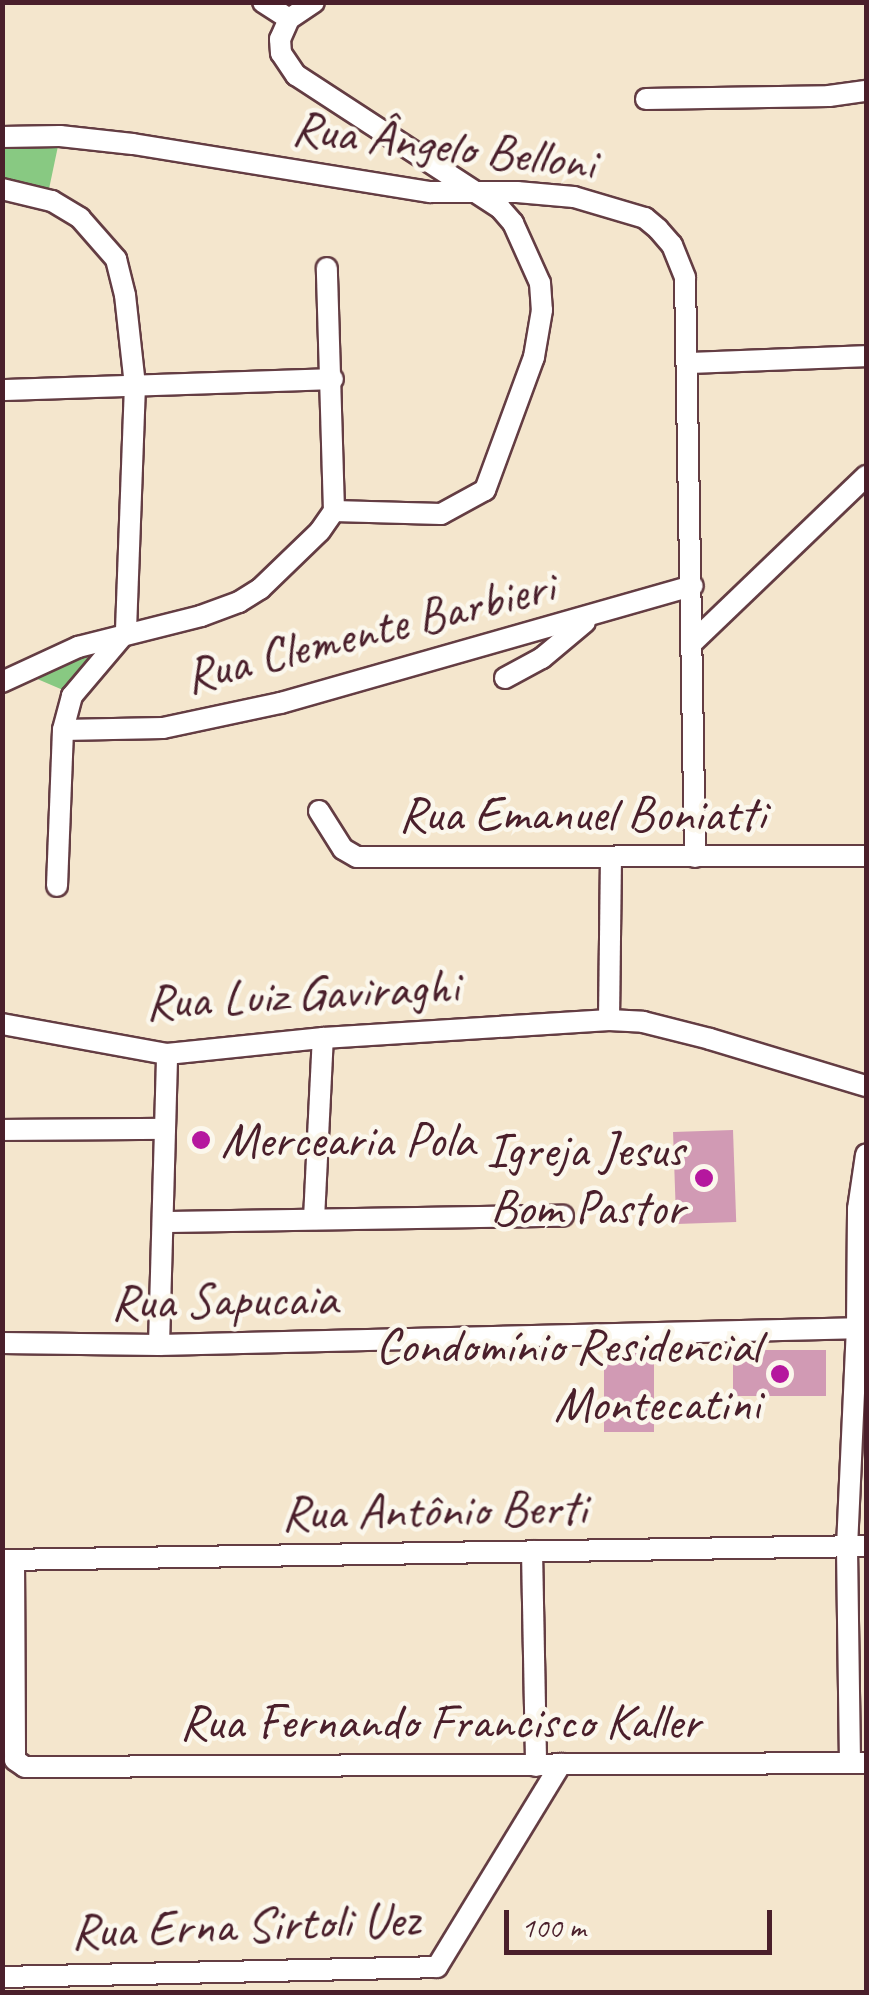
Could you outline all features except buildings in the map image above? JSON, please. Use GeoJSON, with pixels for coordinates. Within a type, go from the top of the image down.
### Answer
{"type":"FeatureCollection","features":[{"type":"Feature","properties":{"kind":"street"},"geometry":{"type":"LineString","coordinates":[[263,2],[289,19]]}},
{"type":"Feature","properties":{"kind":"street"},"geometry":{"type":"LineString","coordinates":[[314,2],[289,19],[280,39],[280,53],[296,76],[476,192],[513,223],[540,283],[542,310],[534,357],[496,469],[476,500],[442,514],[334,511]]}},
{"type":"Feature","properties":{"kind":"street"},"geometry":{"type":"LineString","coordinates":[[646,99],[866,91]]}},
{"type":"Feature","properties":{"kind":"street","name":"Rua Ângelo Belloni"},"geometry":{"type":"LineString","coordinates":[[2,138],[60,136],[133,144],[430,192],[574,197],[606,204],[658,228],[672,244],[685,278],[695,857]]}},
{"type":"Feature","properties":{"kind":"street"},"geometry":{"type":"LineString","coordinates":[[2,189],[52,201],[80,218],[116,259],[125,295],[135,384],[126,632],[72,696],[63,730],[57,886]]}},
{"type":"Feature","properties":{"kind":"street"},"geometry":{"type":"LineString","coordinates":[[2,682],[78,647],[202,616],[239,602],[296,557],[334,511],[327,268]]}},
{"type":"Feature","properties":{"kind":"street"},"geometry":{"type":"LineString","coordinates":[[687,363],[866,356]]}},
{"type":"Feature","properties":{"kind":"street"},"geometry":{"type":"LineString","coordinates":[[2,390],[333,379]]}},
{"type":"Feature","properties":{"kind":"street"},"geometry":{"type":"LineString","coordinates":[[693,642],[866,476]]}},
{"type":"Feature","properties":{"kind":"street","name":"Rua Clemente Barbieri"},"geometry":{"type":"LineString","coordinates":[[63,730],[163,728],[281,703],[692,586]]}},
{"type":"Feature","properties":{"kind":"street"},"geometry":{"type":"LineString","coordinates":[[505,678],[542,658],[590,618]]}},
{"type":"Feature","properties":{"kind":"street","name":"Rua Emanuel Boniatti"},"geometry":{"type":"LineString","coordinates":[[319,812],[343,849],[357,857],[866,856]]}},
{"type":"Feature","properties":{"kind":"street"},"geometry":{"type":"LineString","coordinates":[[609,1020],[611,858]]}},
{"type":"Feature","properties":{"kind":"street","name":"Rua Luiz Gaviraghi"},"geometry":{"type":"LineString","coordinates":[[2,1024],[167,1054],[323,1038],[609,1020],[644,1022],[866,1086]]}},
{"type":"Feature","properties":{"kind":"street"},"geometry":{"type":"LineString","coordinates":[[314,1219],[323,1038]]}},
{"type":"Feature","properties":{"kind":"street"},"geometry":{"type":"LineString","coordinates":[[159,1345],[167,1054]]}},
{"type":"Feature","properties":{"kind":"street"},"geometry":{"type":"LineString","coordinates":[[2,1130],[165,1128]]}},
{"type":"Feature","properties":{"kind":"street"},"geometry":{"type":"LineString","coordinates":[[858,1763],[862,1328],[858,1209],[866,1155]]}},
{"type":"Feature","properties":{"kind":"street"},"geometry":{"type":"LineString","coordinates":[[162,1222],[563,1216]]}},
{"type":"Feature","properties":{"kind":"street","name":"Rua Sapucaia"},"geometry":{"type":"LineString","coordinates":[[2,1344],[159,1345],[862,1328]]}},
{"type":"Feature","properties":{"kind":"street","name":"Rua Antônio Berti"},"geometry":{"type":"LineString","coordinates":[[8,1560],[857,1546]]}},
{"type":"Feature","properties":{"kind":"street"},"geometry":{"type":"LineString","coordinates":[[532,1551],[536,1766]]}},
{"type":"Feature","properties":{"kind":"street","name":"Rua Fernando Francisco Kaller"},"geometry":{"type":"LineString","coordinates":[[8,1560],[16,1760],[25,1767],[858,1763]]}},
{"type":"Feature","properties":{"kind":"street","name":"Rua Erna Sirtoli Uez"},"geometry":{"type":"LineString","coordinates":[[13,1982],[437,1966],[444,1961],[561,1764]]}},
{"type":"Feature","properties":{"kind":"green space"},"geometry":{"type":"Polygon","coordinates":[[[3,142],[58,146],[49,189],[3,183],[3,142]]]}},
{"type":"Feature","properties":{"kind":"green space"},"geometry":{"type":"Polygon","coordinates":[[[107,642],[63,690],[35,678],[87,648],[107,642]]]}},
{"type":"Feature","properties":{"kind":"place","name":"Mercearia Pola"},"geometry":{"type":"Point","coordinates":[201,1140]}},
{"type":"Feature","properties":{"kind":"place","name":"Igreja Jesus Bom Pastor"},"geometry":{"type":"Point","coordinates":[704,1178]}},
{"type":"Feature","properties":{"kind":"place","name":"Condomínio Residencial Montecatini"},"geometry":{"type":"Point","coordinates":[780,1374]}}]}
